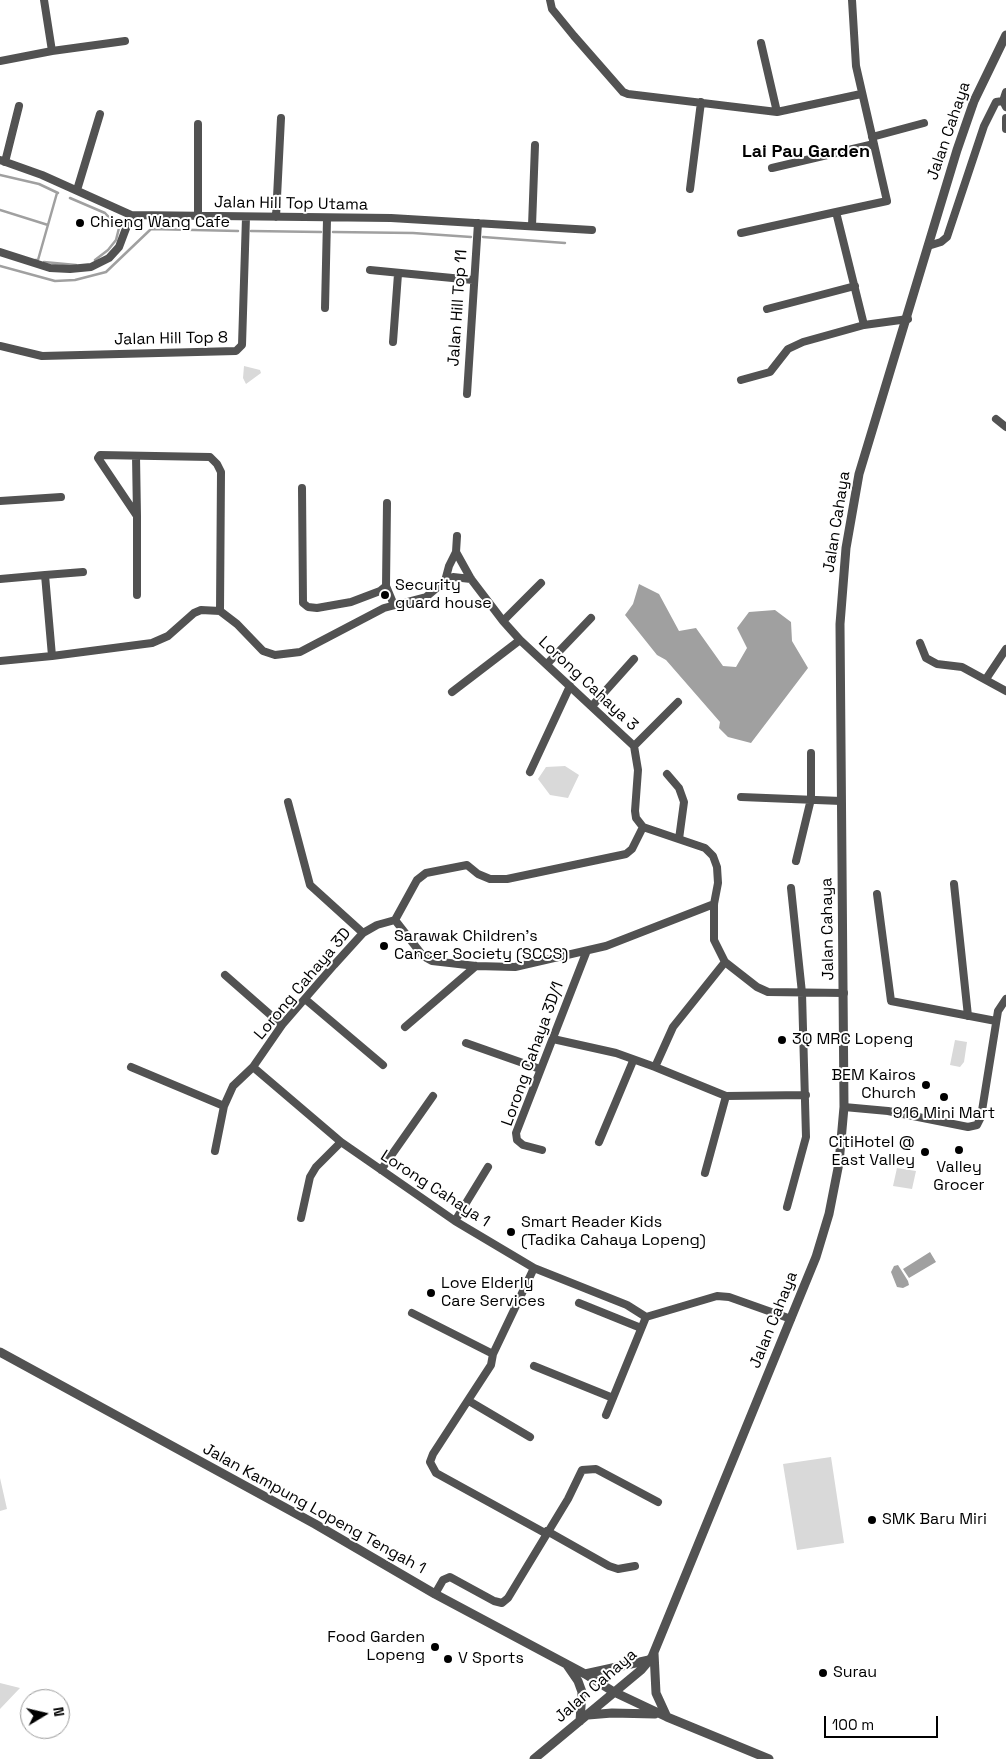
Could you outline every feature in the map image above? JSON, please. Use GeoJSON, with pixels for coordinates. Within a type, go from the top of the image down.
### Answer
{"type":"FeatureCollection","features":[{"type":"Feature","properties":{"kind":"street"},"geometry":{"type":"LineString","coordinates":[[44,0],[52,51]]}},
{"type":"Feature","properties":{"kind":"street"},"geometry":{"type":"LineString","coordinates":[[550,0],[552,9],[623,92],[633,96],[701,102],[777,112],[862,94]]}},
{"type":"Feature","properties":{"kind":"street"},"geometry":{"type":"LineString","coordinates":[[741,233],[887,200],[856,66],[852,0]]}},
{"type":"Feature","properties":{"kind":"street","name":"Jalan Cahaya"},"geometry":{"type":"LineString","coordinates":[[534,1759],[614,1692],[652,1656],[816,1257],[829,1214],[839,1163],[844,1107],[840,624],[846,548],[859,474],[908,318],[928,246],[974,101],[1006,36]]}},
{"type":"Feature","properties":{"kind":"street"},"geometry":{"type":"LineString","coordinates":[[0,61],[52,51],[125,41]]}},
{"type":"Feature","properties":{"kind":"street"},"geometry":{"type":"LineString","coordinates":[[761,42],[777,112]]}},
{"type":"Feature","properties":{"kind":"street"},"geometry":{"type":"LineString","coordinates":[[928,246],[942,242],[947,237],[984,126],[996,102],[1004,104],[1006,92]]}},
{"type":"Feature","properties":{"kind":"street"},"geometry":{"type":"LineString","coordinates":[[690,189],[701,102]]}},
{"type":"Feature","properties":{"kind":"street"},"geometry":{"type":"LineString","coordinates":[[2,161],[19,106]]}},
{"type":"Feature","properties":{"kind":"street"},"geometry":{"type":"LineString","coordinates":[[77,190],[100,114]]}},
{"type":"Feature","properties":{"kind":"street"},"geometry":{"type":"LineString","coordinates":[[276,217],[281,118]]}},
{"type":"Feature","properties":{"kind":"street"},"geometry":{"type":"LineString","coordinates":[[1006,118],[1006,128]]}},
{"type":"Feature","properties":{"kind":"street"},"geometry":{"type":"LineString","coordinates":[[772,168],[873,140],[924,123]]}},
{"type":"Feature","properties":{"kind":"street"},"geometry":{"type":"LineString","coordinates":[[198,124],[198,216]]}},
{"type":"Feature","properties":{"kind":"street"},"geometry":{"type":"LineString","coordinates":[[532,226],[535,145]]}},
{"type":"Feature","properties":{"kind":"street","name":"Jalan Hill Top Utama"},"geometry":{"type":"LineString","coordinates":[[2,161],[77,190],[131,215],[327,219],[391,218],[592,230]]}},
{"type":"Feature","properties":{"kind":"street"},"geometry":{"type":"LineString","coordinates":[[836,212],[864,325]]}},
{"type":"Feature","properties":{"kind":"street"},"geometry":{"type":"LineString","coordinates":[[0,252],[50,268],[91,267],[109,258],[119,247],[131,215]]}},
{"type":"Feature","properties":{"kind":"street","name":"Jalan Hill Top 8"},"geometry":{"type":"LineString","coordinates":[[0,346],[42,356],[236,351],[242,345],[246,217]]}},
{"type":"Feature","properties":{"kind":"street"},"geometry":{"type":"LineString","coordinates":[[325,308],[327,219]]}},
{"type":"Feature","properties":{"kind":"street","name":"Jalan Hill Top 11"},"geometry":{"type":"LineString","coordinates":[[467,394],[478,223]]}},
{"type":"Feature","properties":{"kind":"street"},"geometry":{"type":"LineString","coordinates":[[370,270],[474,280]]}},
{"type":"Feature","properties":{"kind":"street"},"geometry":{"type":"LineString","coordinates":[[393,342],[398,274]]}},
{"type":"Feature","properties":{"kind":"street"},"geometry":{"type":"LineString","coordinates":[[767,309],[854,286]]}},
{"type":"Feature","properties":{"kind":"street"},"geometry":{"type":"LineString","coordinates":[[741,380],[770,372],[788,349],[797,344],[864,325],[908,318]]}},
{"type":"Feature","properties":{"kind":"street"},"geometry":{"type":"LineString","coordinates":[[996,419],[1006,427]]}},
{"type":"Feature","properties":{"kind":"street"},"geometry":{"type":"LineString","coordinates":[[137,516],[98,458],[100,455],[210,457],[218,464],[221,472],[220,611]]}},
{"type":"Feature","properties":{"kind":"street"},"geometry":{"type":"LineString","coordinates":[[136,456],[137,595]]}},
{"type":"Feature","properties":{"kind":"street"},"geometry":{"type":"LineString","coordinates":[[302,488],[303,603],[308,607],[317,608],[351,602],[383,588]]}},
{"type":"Feature","properties":{"kind":"street"},"geometry":{"type":"LineString","coordinates":[[0,501],[61,497]]}},
{"type":"Feature","properties":{"kind":"street"},"geometry":{"type":"LineString","coordinates":[[384,608],[383,588],[387,503]]}},
{"type":"Feature","properties":{"kind":"street"},"geometry":{"type":"LineString","coordinates":[[446,581],[449,566],[456,552],[457,536]]}},
{"type":"Feature","properties":{"kind":"street","name":"Lorong Cahaya 3"},"geometry":{"type":"LineString","coordinates":[[456,552],[471,579],[520,640],[634,746],[638,765],[635,811],[636,818],[643,827]]}},
{"type":"Feature","properties":{"kind":"street"},"geometry":{"type":"LineString","coordinates":[[0,579],[83,572]]}},
{"type":"Feature","properties":{"kind":"street"},"geometry":{"type":"LineString","coordinates":[[46,575],[52,656]]}},
{"type":"Feature","properties":{"kind":"street"},"geometry":{"type":"LineString","coordinates":[[0,661],[152,643],[168,636],[201,610],[220,611],[237,624],[263,651],[275,656],[300,652],[384,608],[426,598],[446,581],[453,578],[471,579]]}},
{"type":"Feature","properties":{"kind":"street"},"geometry":{"type":"LineString","coordinates":[[503,620],[541,583]]}},
{"type":"Feature","properties":{"kind":"street"},"geometry":{"type":"LineString","coordinates":[[383,588],[394,606]]}},
{"type":"Feature","properties":{"kind":"street"},"geometry":{"type":"LineString","coordinates":[[547,664],[592,618]]}},
{"type":"Feature","properties":{"kind":"street"},"geometry":{"type":"LineString","coordinates":[[452,692],[520,640]]}},
{"type":"Feature","properties":{"kind":"street"},"geometry":{"type":"LineString","coordinates":[[920,643],[926,658],[938,664],[962,666],[1006,691]]}},
{"type":"Feature","properties":{"kind":"street"},"geometry":{"type":"LineString","coordinates":[[986,679],[1006,649]]}},
{"type":"Feature","properties":{"kind":"street"},"geometry":{"type":"LineString","coordinates":[[592,706],[634,659]]}},
{"type":"Feature","properties":{"kind":"street"},"geometry":{"type":"LineString","coordinates":[[530,772],[570,686]]}},
{"type":"Feature","properties":{"kind":"street"},"geometry":{"type":"LineString","coordinates":[[634,746],[678,702]]}},
{"type":"Feature","properties":{"kind":"street"},"geometry":{"type":"LineString","coordinates":[[796,861],[811,799],[811,753]]}},
{"type":"Feature","properties":{"kind":"street"},"geometry":{"type":"LineString","coordinates":[[667,774],[679,788],[684,802],[678,839]]}},
{"type":"Feature","properties":{"kind":"street"},"geometry":{"type":"LineString","coordinates":[[741,797],[842,801]]}},
{"type":"Feature","properties":{"kind":"street"},"geometry":{"type":"LineString","coordinates":[[288,802],[310,885],[363,933]]}},
{"type":"Feature","properties":{"kind":"street"},"geometry":{"type":"LineString","coordinates":[[714,904],[586,952],[515,968],[476,966],[432,960],[423,956],[395,920],[417,880],[426,873],[466,864],[478,874],[490,879],[507,879],[626,854],[632,849],[643,827],[705,848],[713,856],[717,867],[718,882],[714,904],[714,940],[725,962],[757,987],[768,992],[844,993]]}},
{"type":"Feature","properties":{"kind":"street"},"geometry":{"type":"LineString","coordinates":[[954,884],[968,1016]]}},
{"type":"Feature","properties":{"kind":"street"},"geometry":{"type":"LineString","coordinates":[[787,1207],[806,1137],[802,993],[791,888]]}},
{"type":"Feature","properties":{"kind":"street"},"geometry":{"type":"LineString","coordinates":[[877,894],[891,1001],[996,1021]]}},
{"type":"Feature","properties":{"kind":"street","name":"Lorong Cahaya 3D"},"geometry":{"type":"LineString","coordinates":[[215,1151],[224,1106],[233,1086],[253,1067],[282,1026],[363,933],[377,925],[395,920]]}},
{"type":"Feature","properties":{"kind":"street","name":"Lorong Cahaya 3D/1"},"geometry":{"type":"LineString","coordinates":[[542,1150],[523,1145],[517,1140],[516,1132],[586,952]]}},
{"type":"Feature","properties":{"kind":"street"},"geometry":{"type":"LineString","coordinates":[[655,1067],[673,1027],[725,962]]}},
{"type":"Feature","properties":{"kind":"street"},"geometry":{"type":"LineString","coordinates":[[406,1027],[476,966]]}},
{"type":"Feature","properties":{"kind":"street"},"geometry":{"type":"LineString","coordinates":[[225,975],[282,1026]]}},
{"type":"Feature","properties":{"kind":"street"},"geometry":{"type":"LineString","coordinates":[[305,999],[383,1065]]}},
{"type":"Feature","properties":{"kind":"street"},"geometry":{"type":"LineString","coordinates":[[844,1107],[888,1111],[968,1127],[977,1125],[981,1117],[998,1011],[1006,999]]}},
{"type":"Feature","properties":{"kind":"street"},"geometry":{"type":"LineString","coordinates":[[553,1039],[616,1053],[726,1096],[806,1095]]}},
{"type":"Feature","properties":{"kind":"street"},"geometry":{"type":"LineString","coordinates":[[466,1043],[540,1069]]}},
{"type":"Feature","properties":{"kind":"street"},"geometry":{"type":"LineString","coordinates":[[599,1142],[633,1061]]}},
{"type":"Feature","properties":{"kind":"street"},"geometry":{"type":"LineString","coordinates":[[130,1067],[224,1106]]}},
{"type":"Feature","properties":{"kind":"street","name":"Lorong Cahaya 1"},"geometry":{"type":"LineString","coordinates":[[253,1067],[341,1142],[455,1221],[534,1268],[626,1305],[646,1317]]}},
{"type":"Feature","properties":{"kind":"street"},"geometry":{"type":"LineString","coordinates":[[381,1170],[433,1096]]}},
{"type":"Feature","properties":{"kind":"street"},"geometry":{"type":"LineString","coordinates":[[705,1173],[726,1096]]}},
{"type":"Feature","properties":{"kind":"street"},"geometry":{"type":"LineString","coordinates":[[301,1218],[310,1177],[316,1167],[341,1142]]}},
{"type":"Feature","properties":{"kind":"street"},"geometry":{"type":"LineString","coordinates":[[455,1221],[488,1167]]}},
{"type":"Feature","properties":{"kind":"street"},"geometry":{"type":"LineString","coordinates":[[534,1268],[494,1354],[491,1365],[469,1401],[432,1454],[430,1462],[432,1468],[436,1474],[609,1566],[618,1569],[635,1566]]}},
{"type":"Feature","properties":{"kind":"street"},"geometry":{"type":"LineString","coordinates":[[606,1415],[646,1317],[717,1296],[729,1297],[791,1318]]}},
{"type":"Feature","properties":{"kind":"street"},"geometry":{"type":"LineString","coordinates":[[579,1303],[641,1328]]}},
{"type":"Feature","properties":{"kind":"street"},"geometry":{"type":"LineString","coordinates":[[412,1313],[494,1354]]}},
{"type":"Feature","properties":{"kind":"street","name":"Jalan Kampung Lopeng Tengah 1"},"geometry":{"type":"LineString","coordinates":[[0,1352],[315,1524],[435,1594],[566,1663],[614,1692],[663,1715],[769,1759]]}},
{"type":"Feature","properties":{"kind":"street"},"geometry":{"type":"LineString","coordinates":[[534,1366],[613,1398]]}},
{"type":"Feature","properties":{"kind":"street"},"geometry":{"type":"LineString","coordinates":[[469,1401],[530,1437]]}},
{"type":"Feature","properties":{"kind":"street"},"geometry":{"type":"LineString","coordinates":[[435,1594],[443,1580],[450,1577],[502,1603],[508,1598],[546,1532],[568,1499],[582,1470],[588,1468],[596,1469],[658,1502]]}},
{"type":"Feature","properties":{"kind":"street"},"geometry":{"type":"LineString","coordinates":[[566,1663],[578,1681],[582,1692],[584,1718],[612,1713],[663,1715],[656,1693],[652,1656],[585,1674]]}},
{"type":"Feature","properties":{"kind":"shaded area"},"geometry":{"type":"Polygon","coordinates":[[[244,366],[260,370],[261,373],[246,384],[243,378],[244,366]]]}},
{"type":"Feature","properties":{"kind":"shaded area"},"geometry":{"type":"Polygon","coordinates":[[[639,584],[659,594],[679,631],[696,628],[723,666],[736,667],[747,648],[737,628],[749,612],[775,610],[791,622],[792,641],[808,668],[751,743],[728,737],[719,728],[720,722],[666,660],[657,655],[625,615],[633,604],[639,584]]]}},
{"type":"Feature","properties":{"kind":"shaded area"},"geometry":{"type":"Polygon","coordinates":[[[565,766],[579,775],[568,798],[550,795],[538,779],[546,767],[565,766]]]}},
{"type":"Feature","properties":{"kind":"shaded area"},"geometry":{"type":"Polygon","coordinates":[[[955,1040],[967,1042],[964,1062],[960,1067],[950,1065],[955,1040]]]}},
{"type":"Feature","properties":{"kind":"shaded area"},"geometry":{"type":"Polygon","coordinates":[[[897,1168],[916,1171],[912,1189],[893,1186],[897,1168]]]}},
{"type":"Feature","properties":{"kind":"shaded area"},"geometry":{"type":"Polygon","coordinates":[[[930,1252],[936,1262],[909,1278],[903,1269],[930,1252]]]}},
{"type":"Feature","properties":{"kind":"shaded area"},"geometry":{"type":"Polygon","coordinates":[[[898,1265],[909,1285],[903,1288],[897,1287],[891,1272],[894,1266],[898,1265]]]}},
{"type":"Feature","properties":{"kind":"shaded area"},"geometry":{"type":"Polygon","coordinates":[[[831,1457],[844,1543],[797,1550],[783,1464],[831,1457]]]}},
{"type":"Feature","properties":{"kind":"shaded area"},"geometry":{"type":"Polygon","coordinates":[[[0,1478],[7,1509],[0,1511],[0,1478]]]}},
{"type":"Feature","properties":{"kind":"shaded area"},"geometry":{"type":"Polygon","coordinates":[[[0,1683],[20,1688],[0,1709],[0,1683]]]}},
{"type":"Feature","properties":{"kind":"waterway"},"geometry":{"type":"LineString","coordinates":[[0,175],[39,184],[58,193]]}},
{"type":"Feature","properties":{"kind":"waterway"},"geometry":{"type":"LineString","coordinates":[[35,260],[38,260],[57,193]]}},
{"type":"Feature","properties":{"kind":"waterway"},"geometry":{"type":"LineString","coordinates":[[70,198],[105,213],[119,228],[116,240],[108,250],[95,260]]}},
{"type":"Feature","properties":{"kind":"waterway"},"geometry":{"type":"LineString","coordinates":[[0,210],[48,225]]}},
{"type":"Feature","properties":{"kind":"waterway"},"geometry":{"type":"LineString","coordinates":[[0,266],[55,281],[75,280],[106,272],[151,229],[238,231]]}},
{"type":"Feature","properties":{"kind":"waterway"},"geometry":{"type":"LineString","coordinates":[[251,231],[321,232]]}},
{"type":"Feature","properties":{"kind":"waterway"},"geometry":{"type":"LineString","coordinates":[[333,232],[413,233],[471,237]]}},
{"type":"Feature","properties":{"kind":"waterway"},"geometry":{"type":"LineString","coordinates":[[483,237],[565,243]]}},
{"type":"Feature","properties":{"kind":"waterway"},"geometry":{"type":"LineString","coordinates":[[44,262],[76,265]]}},
{"type":"Feature","properties":{"kind":"place","name":"Chieng Wang Cafe"},"geometry":{"type":"Point","coordinates":[80,223]}},
{"type":"Feature","properties":{"kind":"place","name":"Security guard house"},"geometry":{"type":"Point","coordinates":[385,595]}},
{"type":"Feature","properties":{"kind":"place","name":"Sarawak Children's Cancer Society (SCCS)"},"geometry":{"type":"Point","coordinates":[384,946]}},
{"type":"Feature","properties":{"kind":"place","name":"3Q MRC Lopeng"},"geometry":{"type":"Point","coordinates":[782,1040]}},
{"type":"Feature","properties":{"kind":"place","name":"BEM Kairos Church"},"geometry":{"type":"Point","coordinates":[926,1085]}},
{"type":"Feature","properties":{"kind":"place","name":"916 Mini Mart"},"geometry":{"type":"Point","coordinates":[944,1097]}},
{"type":"Feature","properties":{"kind":"place","name":"Valley Grocer"},"geometry":{"type":"Point","coordinates":[959,1150]}},
{"type":"Feature","properties":{"kind":"place","name":"CitiHotel @ East Valley"},"geometry":{"type":"Point","coordinates":[925,1152]}},
{"type":"Feature","properties":{"kind":"place","name":"Smart Reader Kids (Tadika Cahaya Lopeng)"},"geometry":{"type":"Point","coordinates":[511,1232]}},
{"type":"Feature","properties":{"kind":"place","name":"Love Elderly Care Services"},"geometry":{"type":"Point","coordinates":[431,1293]}},
{"type":"Feature","properties":{"kind":"place","name":"SMK Baru Miri"},"geometry":{"type":"Point","coordinates":[872,1520]}},
{"type":"Feature","properties":{"kind":"place","name":"Food Garden Lopeng"},"geometry":{"type":"Point","coordinates":[435,1647]}},
{"type":"Feature","properties":{"kind":"place","name":"V Sports"},"geometry":{"type":"Point","coordinates":[448,1659]}},
{"type":"Feature","properties":{"kind":"place","name":"Surau"},"geometry":{"type":"Point","coordinates":[823,1673]}},
{"type":"Feature","properties":{"kind":"district","name":"Lai Pau Garden"},"geometry":{"type":"Point","coordinates":[806,152]}}]}
